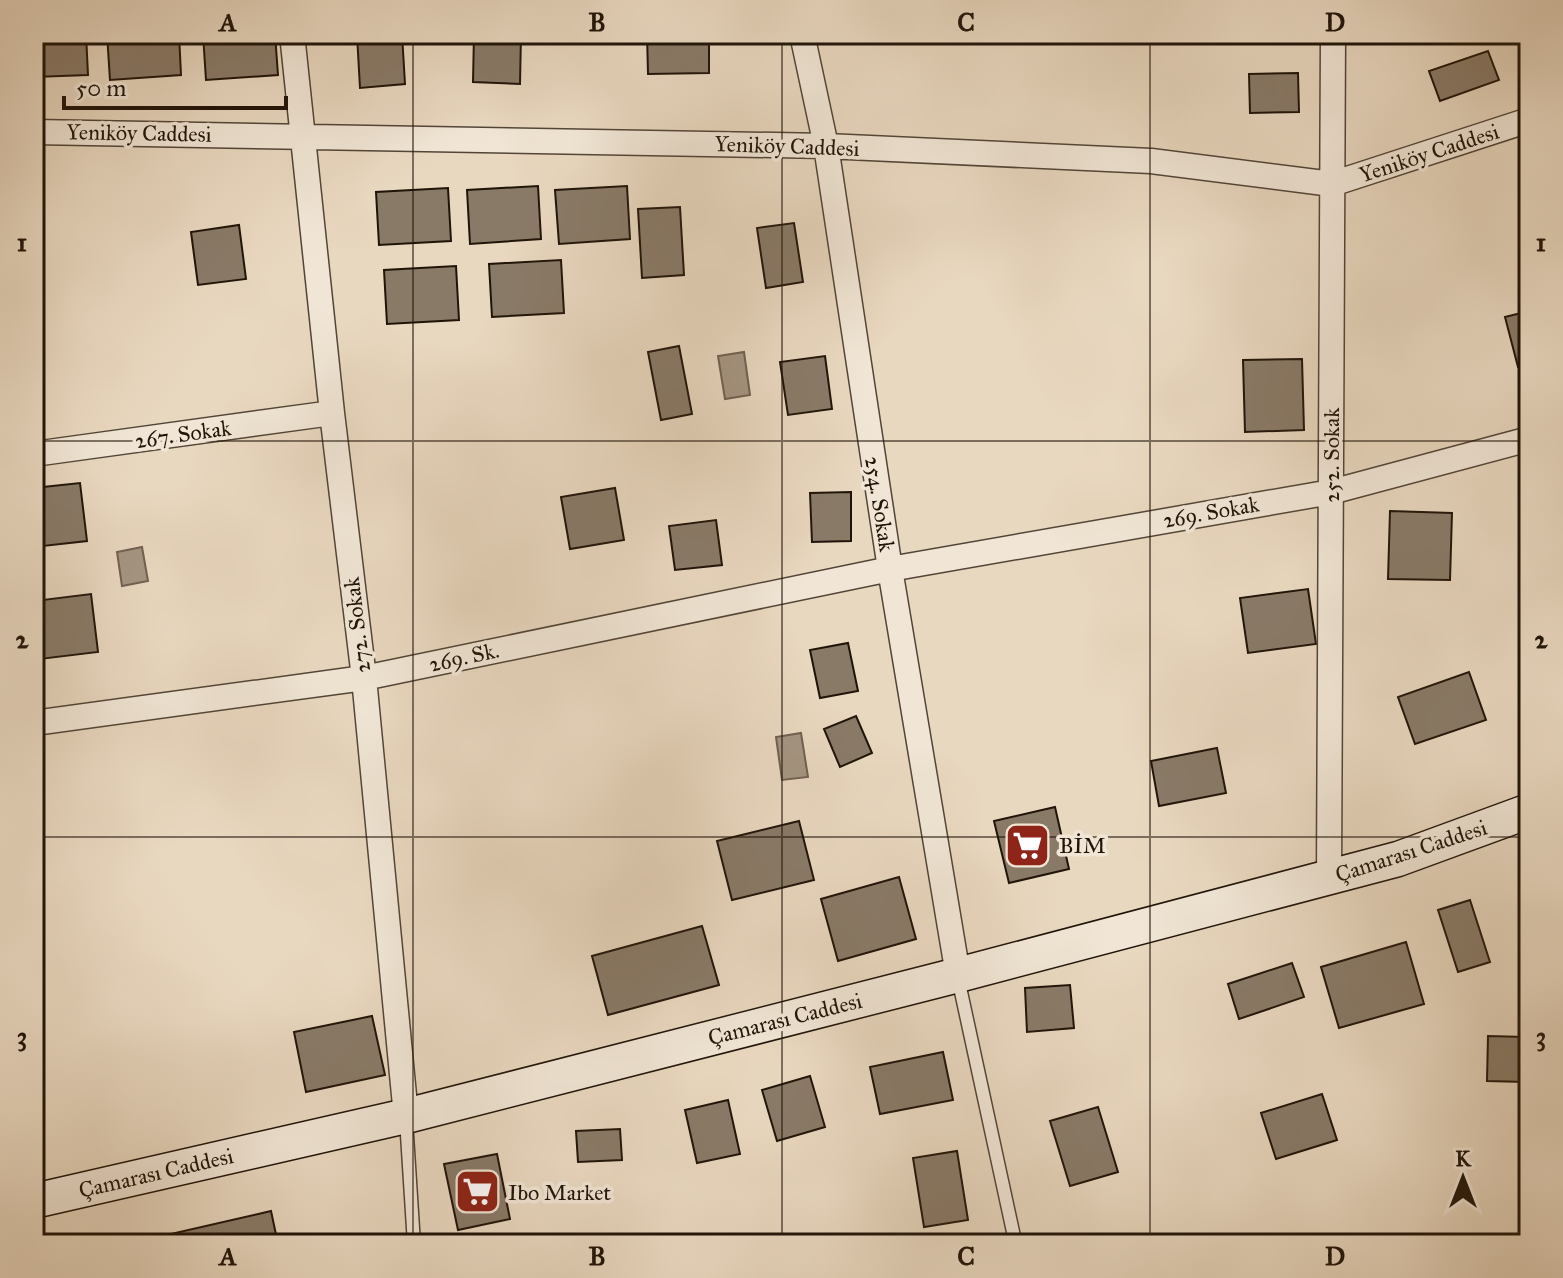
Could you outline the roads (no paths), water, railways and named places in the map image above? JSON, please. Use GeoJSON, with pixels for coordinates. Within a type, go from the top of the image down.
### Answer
{"type":"FeatureCollection","features":[{"type":"Feature","properties":{"kind":"street","name":"272. Sokak"},"geometry":{"type":"LineString","coordinates":[[292,34],[364,678],[406,1116]]}},
{"type":"Feature","properties":{"kind":"street","name":"254. Sokak"},"geometry":{"type":"LineString","coordinates":[[802,34],[826,146],[890,569],[958,975]]}},
{"type":"Feature","properties":{"kind":"street","name":"252. Sokak"},"geometry":{"type":"LineString","coordinates":[[1329,877],[1333,34]]}},
{"type":"Feature","properties":{"kind":"street","name":"Yeniköy Caddesi"},"geometry":{"type":"LineString","coordinates":[[34,132],[826,146],[1151,161],[1332,184],[1529,120]]}},
{"type":"Feature","properties":{"kind":"street","name":"267. Sokak"},"geometry":{"type":"LineString","coordinates":[[34,454],[332,413]]}},
{"type":"Feature","properties":{"kind":"street","name":"269. Sokak"},"geometry":{"type":"LineString","coordinates":[[890,569],[1331,492],[1529,439]]}},
{"type":"Feature","properties":{"kind":"street","name":"269. Sk."},"geometry":{"type":"LineString","coordinates":[[34,723],[364,678],[890,569]]}},
{"type":"Feature","properties":{"kind":"street","name":"Çamarası Caddesi"},"geometry":{"type":"LineString","coordinates":[[34,1201],[406,1116],[958,975],[1398,859],[1529,811]]}},
{"type":"Feature","properties":{"kind":"lane"},"geometry":{"type":"LineString","coordinates":[[958,975],[1015,1241]]}},
{"type":"Feature","properties":{"kind":"lane"},"geometry":{"type":"LineString","coordinates":[[406,1116],[414,1244]]}},
{"type":"Feature","properties":{"kind":"place","name":"BİM"},"geometry":{"type":"Point","coordinates":[1028,845]}},
{"type":"Feature","properties":{"kind":"place","name":"Ibo Market"},"geometry":{"type":"Point","coordinates":[477,1192]}}]}
